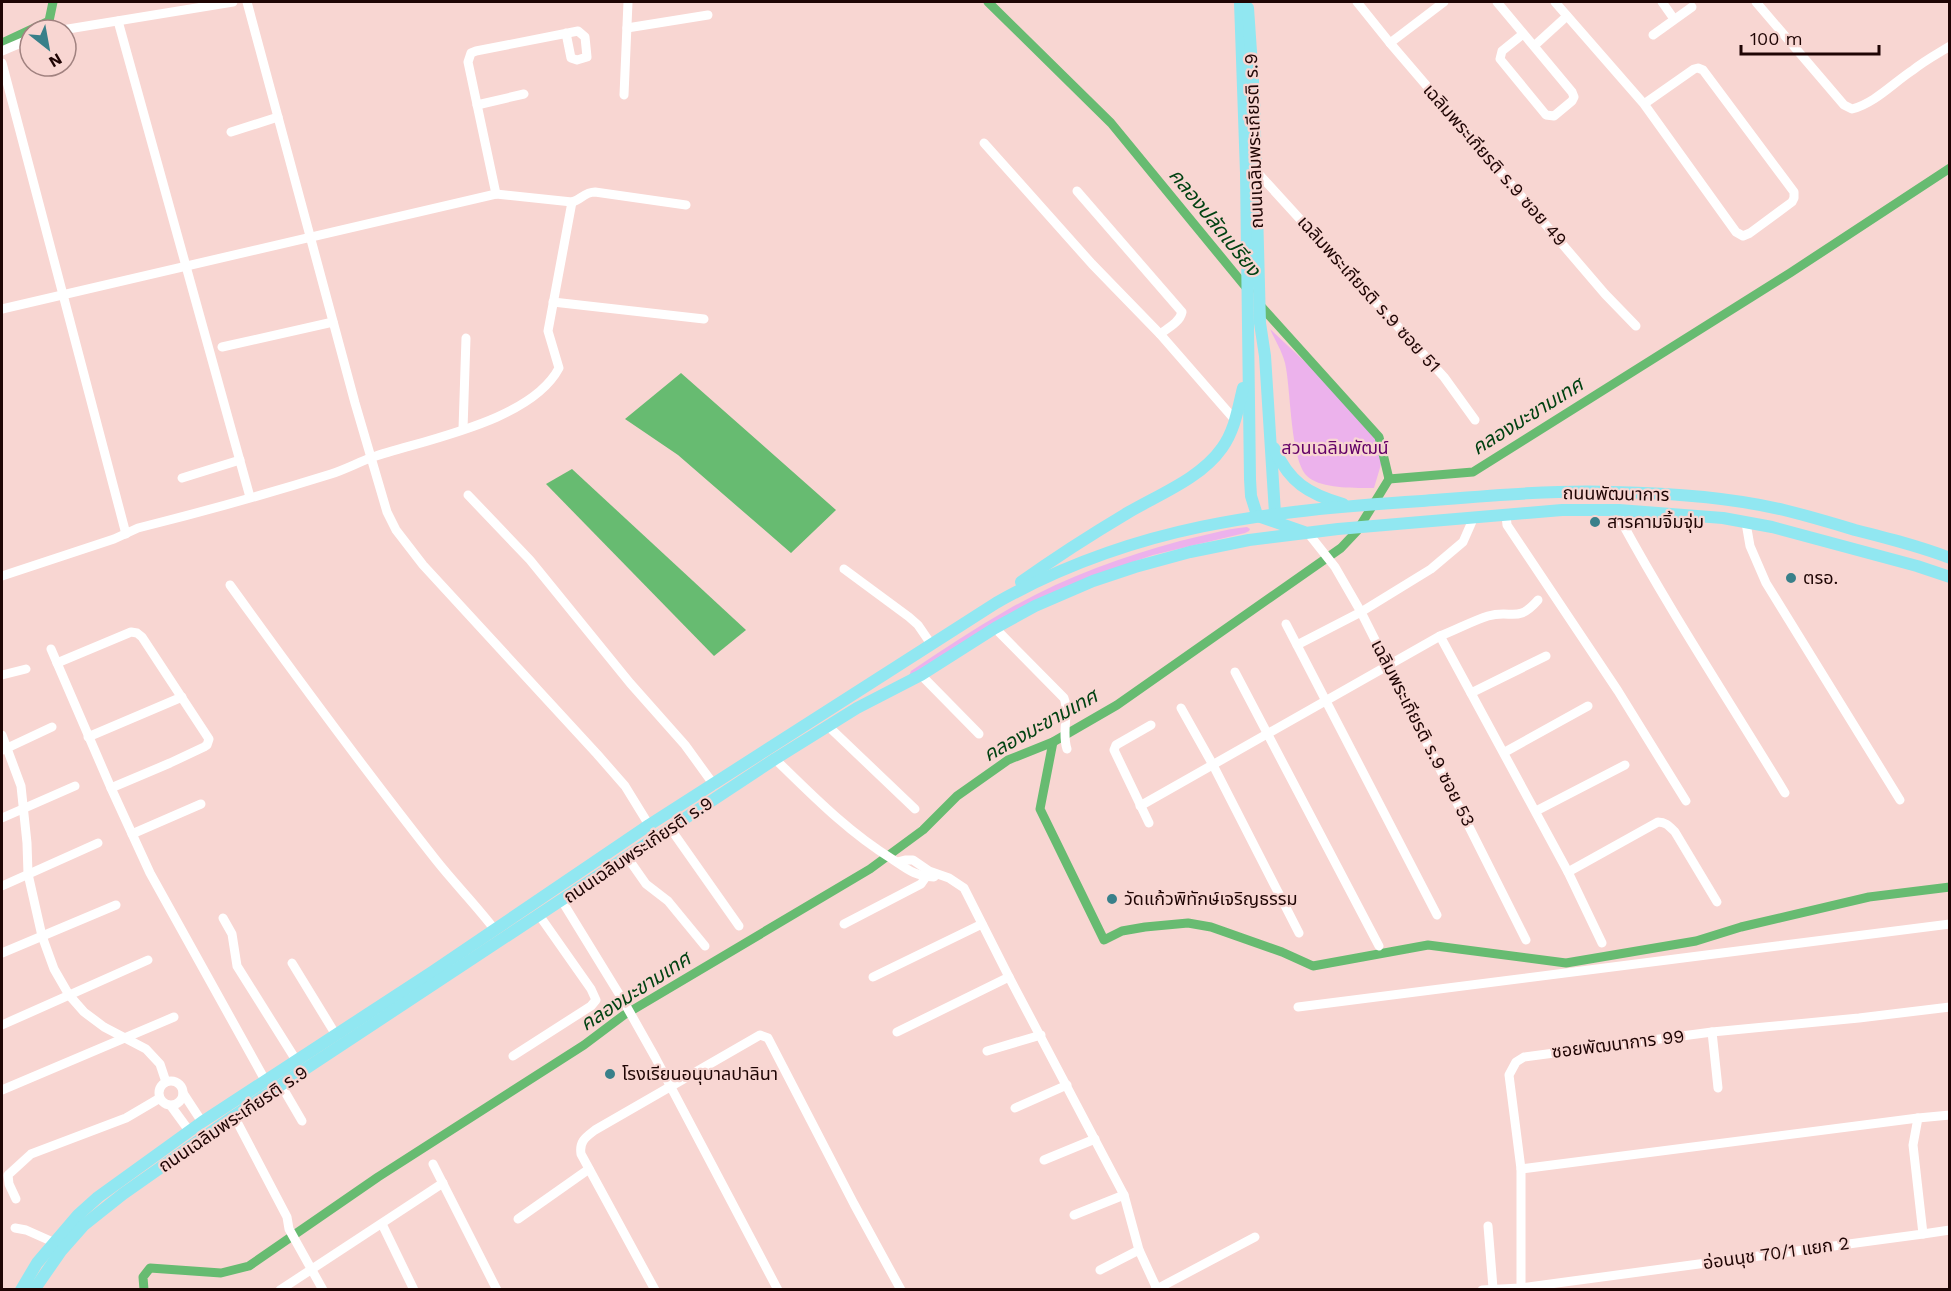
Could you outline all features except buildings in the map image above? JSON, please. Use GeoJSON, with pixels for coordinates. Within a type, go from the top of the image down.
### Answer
{"type":"FeatureCollection","features":[{"type":"Feature","properties":{"kind":"main road","name":"ถนนเฉลิมพระเกียรติ ร.9"},"geometry":{"type":"LineString","coordinates":[[34,1290],[42,1275],[61,1251],[100,1211],[194,1136],[202,1122],[495,930],[649,825],[996,603],[1030,584],[1119,548],[1175,531],[1257,515],[1272,517],[1271,441],[1253,265],[1240,2]]}},
{"type":"Feature","properties":{"kind":"main road","name":"ถนนเฉลิมพระเกียรติ ร.9"},"geometry":{"type":"LineString","coordinates":[[1248,2],[1257,172],[1253,265],[1248,311],[1248,369],[1251,496],[1257,515]]}},
{"type":"Feature","properties":{"kind":"main road"},"geometry":{"type":"LineString","coordinates":[[996,603],[1022,581],[1089,536],[1206,465],[1222,448],[1235,420],[1248,369]]}},
{"type":"Feature","properties":{"kind":"main road"},"geometry":{"type":"LineString","coordinates":[[1271,441],[1282,466],[1306,490],[1316,496],[1356,505]]}},
{"type":"Feature","properties":{"kind":"main road","name":"ถนนพัฒนาการ"},"geometry":{"type":"LineString","coordinates":[[1272,517],[1356,505],[1612,491],[1698,496],[1782,510],[1924,548],[1950,558]]}},
{"type":"Feature","properties":{"kind":"main road","name":"ถนนพัฒนาการ"},"geometry":{"type":"LineString","coordinates":[[1308,533],[1562,510],[1619,510],[1723,518],[1772,527],[1950,577]]}},
{"type":"Feature","properties":{"kind":"main road"},"geometry":{"type":"LineString","coordinates":[[1249,540],[1272,517],[1308,533]]}},
{"type":"Feature","properties":{"kind":"main road","name":"ถนนเฉลิมพระเกียรติ ร.9"},"geometry":{"type":"LineString","coordinates":[[21,1290],[53,1242],[98,1197],[194,1136],[209,1133],[657,836],[857,708],[921,675],[995,628],[1035,606],[1093,581],[1168,558],[1249,540],[1308,533]]}},
{"type":"Feature","properties":{"kind":"main road"},"geometry":{"type":"LineString","coordinates":[[649,825],[657,836]]}},
{"type":"Feature","properties":{"kind":"main road"},"geometry":{"type":"LineString","coordinates":[[202,1122],[209,1133]]}},
{"type":"Feature","properties":{"kind":"street"},"geometry":{"type":"LineString","coordinates":[[78,28],[233,2]]}},
{"type":"Feature","properties":{"kind":"street"},"geometry":{"type":"LineString","coordinates":[[247,2],[387,512],[406,545],[625,786],[649,825]]}},
{"type":"Feature","properties":{"kind":"street"},"geometry":{"type":"LineString","coordinates":[[624,95],[628,2]]}},
{"type":"Feature","properties":{"kind":"street","name":"เฉลิมพระเกียรติ ร.9 ซอย 49"},"geometry":{"type":"LineString","coordinates":[[1357,2],[1605,294],[1636,326]]}},
{"type":"Feature","properties":{"kind":"street"},"geometry":{"type":"LineString","coordinates":[[1390,43],[1444,2]]}},
{"type":"Feature","properties":{"kind":"street"},"geometry":{"type":"LineString","coordinates":[[1497,2],[1534,46],[1574,97],[1554,116],[1546,115],[1500,59],[1502,51],[1523,34]]}},
{"type":"Feature","properties":{"kind":"street"},"geometry":{"type":"LineString","coordinates":[[1555,2],[1644,104],[1736,232],[1743,236],[1750,233],[1792,202],[1794,192],[1702,70],[1694,69],[1644,104]]}},
{"type":"Feature","properties":{"kind":"street"},"geometry":{"type":"LineString","coordinates":[[1662,2],[1674,19]]}},
{"type":"Feature","properties":{"kind":"street"},"geometry":{"type":"LineString","coordinates":[[1756,2],[1844,105],[1852,109],[1885,91],[1950,46]]}},
{"type":"Feature","properties":{"kind":"street"},"geometry":{"type":"LineString","coordinates":[[1653,35],[1692,7]]}},
{"type":"Feature","properties":{"kind":"street"},"geometry":{"type":"LineString","coordinates":[[627,28],[708,15]]}},
{"type":"Feature","properties":{"kind":"street"},"geometry":{"type":"LineString","coordinates":[[1534,46],[1567,16]]}},
{"type":"Feature","properties":{"kind":"street"},"geometry":{"type":"LineString","coordinates":[[118,21],[188,265],[250,497]]}},
{"type":"Feature","properties":{"kind":"street"},"geometry":{"type":"LineString","coordinates":[[496,194],[468,62],[471,53],[566,33]]}},
{"type":"Feature","properties":{"kind":"street"},"geometry":{"type":"LineString","coordinates":[[2,51],[18,44]]}},
{"type":"Feature","properties":{"kind":"street"},"geometry":{"type":"LineString","coordinates":[[2,63],[126,534]]}},
{"type":"Feature","properties":{"kind":"street"},"geometry":{"type":"LineString","coordinates":[[477,105],[524,94]]}},
{"type":"Feature","properties":{"kind":"street"},"geometry":{"type":"LineString","coordinates":[[231,132],[278,117]]}},
{"type":"Feature","properties":{"kind":"street"},"geometry":{"type":"LineString","coordinates":[[984,142],[1092,264],[1160,334],[1235,420]]}},
{"type":"Feature","properties":{"kind":"street","name":"เฉลิมพระเกียรติ ร.9 ซอย 51"},"geometry":{"type":"LineString","coordinates":[[1257,172],[1444,377],[1476,420]]}},
{"type":"Feature","properties":{"kind":"street"},"geometry":{"type":"LineString","coordinates":[[1077,191],[1182,312],[1182,316],[1175,323],[1160,334]]}},
{"type":"Feature","properties":{"kind":"street"},"geometry":{"type":"LineString","coordinates":[[2,309],[496,194],[572,202],[586,193],[595,192],[686,205]]}},
{"type":"Feature","properties":{"kind":"street"},"geometry":{"type":"LineString","coordinates":[[2,576],[138,528],[334,473],[371,458],[489,421],[529,400],[554,378],[559,368],[548,331],[572,202]]}},
{"type":"Feature","properties":{"kind":"street"},"geometry":{"type":"LineString","coordinates":[[554,302],[704,319]]}},
{"type":"Feature","properties":{"kind":"street"},"geometry":{"type":"LineString","coordinates":[[222,347],[333,322]]}},
{"type":"Feature","properties":{"kind":"street"},"geometry":{"type":"LineString","coordinates":[[464,429],[466,338]]}},
{"type":"Feature","properties":{"kind":"street"},"geometry":{"type":"LineString","coordinates":[[182,478],[240,460]]}},
{"type":"Feature","properties":{"kind":"street"},"geometry":{"type":"LineString","coordinates":[[468,495],[530,560],[630,683],[685,745],[714,785]]}},
{"type":"Feature","properties":{"kind":"street"},"geometry":{"type":"LineString","coordinates":[[1619,510],[1620,519],[1654,583],[1785,793]]}},
{"type":"Feature","properties":{"kind":"street"},"geometry":{"type":"LineString","coordinates":[[1506,515],[1507,525],[1618,691],[1686,801]]}},
{"type":"Feature","properties":{"kind":"street"},"geometry":{"type":"LineString","coordinates":[[1297,645],[1362,612],[1431,569],[1463,542],[1474,517]]}},
{"type":"Feature","properties":{"kind":"street"},"geometry":{"type":"LineString","coordinates":[[1746,523],[1750,546],[1766,583],[1900,800]]}},
{"type":"Feature","properties":{"kind":"street","name":"เฉลิมพระเกียรติ ร.9 ซอย 53"},"geometry":{"type":"LineString","coordinates":[[1308,533],[1335,567],[1362,612],[1526,940]]}},
{"type":"Feature","properties":{"kind":"street"},"geometry":{"type":"LineString","coordinates":[[844,569],[909,617],[931,644]]}},
{"type":"Feature","properties":{"kind":"street"},"geometry":{"type":"LineString","coordinates":[[230,585],[360,763],[453,882],[474,902],[495,930]]}},
{"type":"Feature","properties":{"kind":"street"},"geometry":{"type":"LineString","coordinates":[[1140,806],[1440,636],[1486,617],[1500,614],[1522,615],[1538,600]]}},
{"type":"Feature","properties":{"kind":"street"},"geometry":{"type":"LineString","coordinates":[[1286,624],[1437,915]]}},
{"type":"Feature","properties":{"kind":"street"},"geometry":{"type":"LineString","coordinates":[[995,628],[1064,698],[1066,712],[1063,738],[1066,749]]}},
{"type":"Feature","properties":{"kind":"street"},"geometry":{"type":"LineString","coordinates":[[57,663],[131,632],[137,633],[142,637],[208,739],[207,745],[111,788]]}},
{"type":"Feature","properties":{"kind":"street"},"geometry":{"type":"LineString","coordinates":[[1440,636],[1505,752],[1568,872],[1602,943]]}},
{"type":"Feature","properties":{"kind":"street"},"geometry":{"type":"LineString","coordinates":[[51,649],[150,873],[265,1080]]}},
{"type":"Feature","properties":{"kind":"street"},"geometry":{"type":"LineString","coordinates":[[1471,693],[1546,656]]}},
{"type":"Feature","properties":{"kind":"street"},"geometry":{"type":"LineString","coordinates":[[2,675],[26,669]]}},
{"type":"Feature","properties":{"kind":"street"},"geometry":{"type":"LineString","coordinates":[[1235,672],[1269,733],[1378,946]]}},
{"type":"Feature","properties":{"kind":"street"},"geometry":{"type":"LineString","coordinates":[[921,675],[979,734]]}},
{"type":"Feature","properties":{"kind":"street"},"geometry":{"type":"LineString","coordinates":[[88,737],[182,697]]}},
{"type":"Feature","properties":{"kind":"street"},"geometry":{"type":"LineString","coordinates":[[1505,752],[1588,706]]}},
{"type":"Feature","properties":{"kind":"street"},"geometry":{"type":"LineString","coordinates":[[1181,708],[1213,765],[1299,933]]}},
{"type":"Feature","properties":{"kind":"street"},"geometry":{"type":"LineString","coordinates":[[1149,823],[1114,750],[1116,746],[1151,725]]}},
{"type":"Feature","properties":{"kind":"street"},"geometry":{"type":"LineString","coordinates":[[828,726],[915,809]]}},
{"type":"Feature","properties":{"kind":"street"},"geometry":{"type":"LineString","coordinates":[[4,749],[52,727]]}},
{"type":"Feature","properties":{"kind":"street"},"geometry":{"type":"LineString","coordinates":[[2,735],[4,749],[21,786],[28,874],[42,936],[54,969],[69,994],[84,1012],[104,1027],[146,1049],[160,1064],[166,1082]]}},
{"type":"Feature","properties":{"kind":"street"},"geometry":{"type":"LineString","coordinates":[[775,759],[842,823],[875,849],[909,872],[949,878],[964,888],[1124,1195],[1139,1250],[1156,1289],[1255,1237]]}},
{"type":"Feature","properties":{"kind":"street"},"geometry":{"type":"LineString","coordinates":[[1536,812],[1624,765]]}},
{"type":"Feature","properties":{"kind":"street"},"geometry":{"type":"LineString","coordinates":[[2,818],[75,786]]}},
{"type":"Feature","properties":{"kind":"street"},"geometry":{"type":"LineString","coordinates":[[132,834],[201,804]]}},
{"type":"Feature","properties":{"kind":"street"},"geometry":{"type":"LineString","coordinates":[[1568,872],[1658,822],[1663,822],[1675,832],[1717,902]]}},
{"type":"Feature","properties":{"kind":"street"},"geometry":{"type":"LineString","coordinates":[[670,828],[740,926]]}},
{"type":"Feature","properties":{"kind":"street"},"geometry":{"type":"LineString","coordinates":[[2,886],[98,843]]}},
{"type":"Feature","properties":{"kind":"street"},"geometry":{"type":"LineString","coordinates":[[627,856],[646,884],[668,901],[705,946]]}},
{"type":"Feature","properties":{"kind":"street"},"geometry":{"type":"LineString","coordinates":[[844,924],[921,884],[928,874]]}},
{"type":"Feature","properties":{"kind":"street"},"geometry":{"type":"LineString","coordinates":[[562,900],[624,1002],[778,1290]]}},
{"type":"Feature","properties":{"kind":"street"},"geometry":{"type":"LineString","coordinates":[[2,953],[116,904]]}},
{"type":"Feature","properties":{"kind":"street"},"geometry":{"type":"LineString","coordinates":[[513,1056],[591,1006],[596,1000],[591,989],[539,915]]}},
{"type":"Feature","properties":{"kind":"street"},"geometry":{"type":"LineString","coordinates":[[223,918],[232,934],[237,966],[296,1060]]}},
{"type":"Feature","properties":{"kind":"street"},"geometry":{"type":"LineString","coordinates":[[873,977],[982,924]]}},
{"type":"Feature","properties":{"kind":"street"},"geometry":{"type":"LineString","coordinates":[[1298,1007],[1950,924]]}},
{"type":"Feature","properties":{"kind":"street"},"geometry":{"type":"LineString","coordinates":[[2,1025],[148,960]]}},
{"type":"Feature","properties":{"kind":"street"},"geometry":{"type":"LineString","coordinates":[[292,963],[336,1035]]}},
{"type":"Feature","properties":{"kind":"street"},"geometry":{"type":"LineString","coordinates":[[897,1032],[1009,977]]}},
{"type":"Feature","properties":{"kind":"street","name":"ซอยพัฒนาการ 99"},"geometry":{"type":"LineString","coordinates":[[1520,1289],[1521,1169],[1509,1075],[1516,1062],[1524,1057],[1712,1032],[1950,1007]]}},
{"type":"Feature","properties":{"kind":"street"},"geometry":{"type":"LineString","coordinates":[[2,1090],[174,1017]]}},
{"type":"Feature","properties":{"kind":"street"},"geometry":{"type":"LineString","coordinates":[[1712,1032],[1718,1088]]}},
{"type":"Feature","properties":{"kind":"street"},"geometry":{"type":"LineString","coordinates":[[987,1051],[1041,1035]]}},
{"type":"Feature","properties":{"kind":"street"},"geometry":{"type":"LineString","coordinates":[[655,1290],[581,1154],[580,1146],[583,1139],[755,1037],[765,1036],[901,1290]]}},
{"type":"Feature","properties":{"kind":"street"},"geometry":{"type":"LineString","coordinates":[[194,1136],[171,1106],[166,1105],[160,1098],[160,1089],[166,1082],[176,1082],[182,1088],[202,1122]]}},
{"type":"Feature","properties":{"kind":"street"},"geometry":{"type":"LineString","coordinates":[[281,1085],[302,1121]]}},
{"type":"Feature","properties":{"kind":"street"},"geometry":{"type":"LineString","coordinates":[[1015,1108],[1067,1085]]}},
{"type":"Feature","properties":{"kind":"street"},"geometry":{"type":"LineString","coordinates":[[171,1106],[180,1102],[183,1093]]}},
{"type":"Feature","properties":{"kind":"street"},"geometry":{"type":"LineString","coordinates":[[16,1199],[9,1184],[8,1175],[31,1154],[126,1118],[160,1098]]}},
{"type":"Feature","properties":{"kind":"street"},"geometry":{"type":"LineString","coordinates":[[1521,1169],[1950,1115]]}},
{"type":"Feature","properties":{"kind":"street"},"geometry":{"type":"LineString","coordinates":[[234,1116],[323,1290]]}},
{"type":"Feature","properties":{"kind":"street"},"geometry":{"type":"LineString","coordinates":[[1918,1118],[1913,1145],[1923,1234]]}},
{"type":"Feature","properties":{"kind":"street"},"geometry":{"type":"LineString","coordinates":[[1044,1160],[1095,1139]]}},
{"type":"Feature","properties":{"kind":"street"},"geometry":{"type":"LineString","coordinates":[[433,1164],[497,1290]]}},
{"type":"Feature","properties":{"kind":"street"},"geometry":{"type":"LineString","coordinates":[[518,1219],[589,1169]]}},
{"type":"Feature","properties":{"kind":"street"},"geometry":{"type":"LineString","coordinates":[[279,1290],[443,1183]]}},
{"type":"Feature","properties":{"kind":"street"},"geometry":{"type":"LineString","coordinates":[[1074,1215],[1124,1195]]}},
{"type":"Feature","properties":{"kind":"street"},"geometry":{"type":"LineString","coordinates":[[382,1224],[414,1290]]}},
{"type":"Feature","properties":{"kind":"street"},"geometry":{"type":"LineString","coordinates":[[1488,1226],[1493,1288]]}},
{"type":"Feature","properties":{"kind":"street"},"geometry":{"type":"LineString","coordinates":[[15,1228],[26,1230],[53,1242]]}},
{"type":"Feature","properties":{"kind":"street","name":"อ่อนนุช 70/1 แยก 2"},"geometry":{"type":"LineString","coordinates":[[1482,1290],[1520,1289],[1950,1230]]}},
{"type":"Feature","properties":{"kind":"street"},"geometry":{"type":"LineString","coordinates":[[1100,1270],[1139,1250]]}},
{"type":"Feature","properties":{"kind":"street"},"geometry":{"type":"LineString","coordinates":[[42,1275],[46,1290]]}},
{"type":"Feature","properties":{"kind":"green space","name":"สวนเฉลิมพัฒน์"},"geometry":{"type":"Polygon","coordinates":[[[1270,329],[1318,374],[1366,425],[1379,445],[1382,461],[1374,488],[1329,486],[1307,476],[1301,467],[1294,439],[1285,363],[1270,329]]]}},
{"type":"Feature","properties":{"kind":"green space"},"geometry":{"type":"Polygon","coordinates":[[[1247,527],[1250,529],[1245,533],[1153,555],[1104,572],[909,676],[911,671],[982,625],[1027,599],[1070,579],[1158,547],[1247,527]]]}},
{"type":"Feature","properties":{"kind":"shaded area"},"geometry":{"type":"Polygon","coordinates":[[[681,373],[836,510],[791,553],[678,455],[625,419],[681,373]]]}},
{"type":"Feature","properties":{"kind":"shaded area"},"geometry":{"type":"Polygon","coordinates":[[[572,469],[746,630],[714,656],[546,484],[572,469]]]}},
{"type":"Feature","properties":{"kind":"waterway"},"geometry":{"type":"LineString","coordinates":[[2,43],[49,21],[53,2]]}},
{"type":"Feature","properties":{"kind":"waterway","name":"คลองปลัดเปรียง"},"geometry":{"type":"LineString","coordinates":[[988,2],[1111,123],[1249,291]]}},
{"type":"Feature","properties":{"kind":"waterway","name":"คลองมะขามเทศ"},"geometry":{"type":"LineString","coordinates":[[1389,479],[1473,472],[1790,273],[1950,168]]}},
{"type":"Feature","properties":{"kind":"waterway","name":"คลองปลัดเปรียง"},"geometry":{"type":"LineString","coordinates":[[1259,304],[1379,437],[1389,479]]}},
{"type":"Feature","properties":{"kind":"waterway","name":"คลองมะขามเทศ"},"geometry":{"type":"LineString","coordinates":[[144,1290],[143,1277],[150,1268],[221,1273],[249,1266],[378,1177],[584,1045],[624,1015],[870,869],[923,830],[957,796],[1008,760],[1053,742],[1117,705],[1341,548],[1357,531],[1389,479]]}},
{"type":"Feature","properties":{"kind":"waterway"},"geometry":{"type":"LineString","coordinates":[[1053,742],[1040,809],[1104,940],[1122,931],[1188,923],[1211,927],[1282,952],[1313,966],[1428,945],[1566,963],[1696,941],[1741,927],[1869,897],[1950,887]]}},
{"type":"Feature","properties":{"kind":"place","name":"สารคามจิ้มจุ่ม"},"geometry":{"type":"Point","coordinates":[1595,522]}},
{"type":"Feature","properties":{"kind":"place","name":"ตรอ."},"geometry":{"type":"Point","coordinates":[1791,578]}},
{"type":"Feature","properties":{"kind":"place","name":"วัดแก้วพิทักษ์เจริญธรรม"},"geometry":{"type":"Point","coordinates":[1112,899]}},
{"type":"Feature","properties":{"kind":"place","name":"โรงเรียนอนุบาลปาลินา"},"geometry":{"type":"Point","coordinates":[610,1074]}}]}
